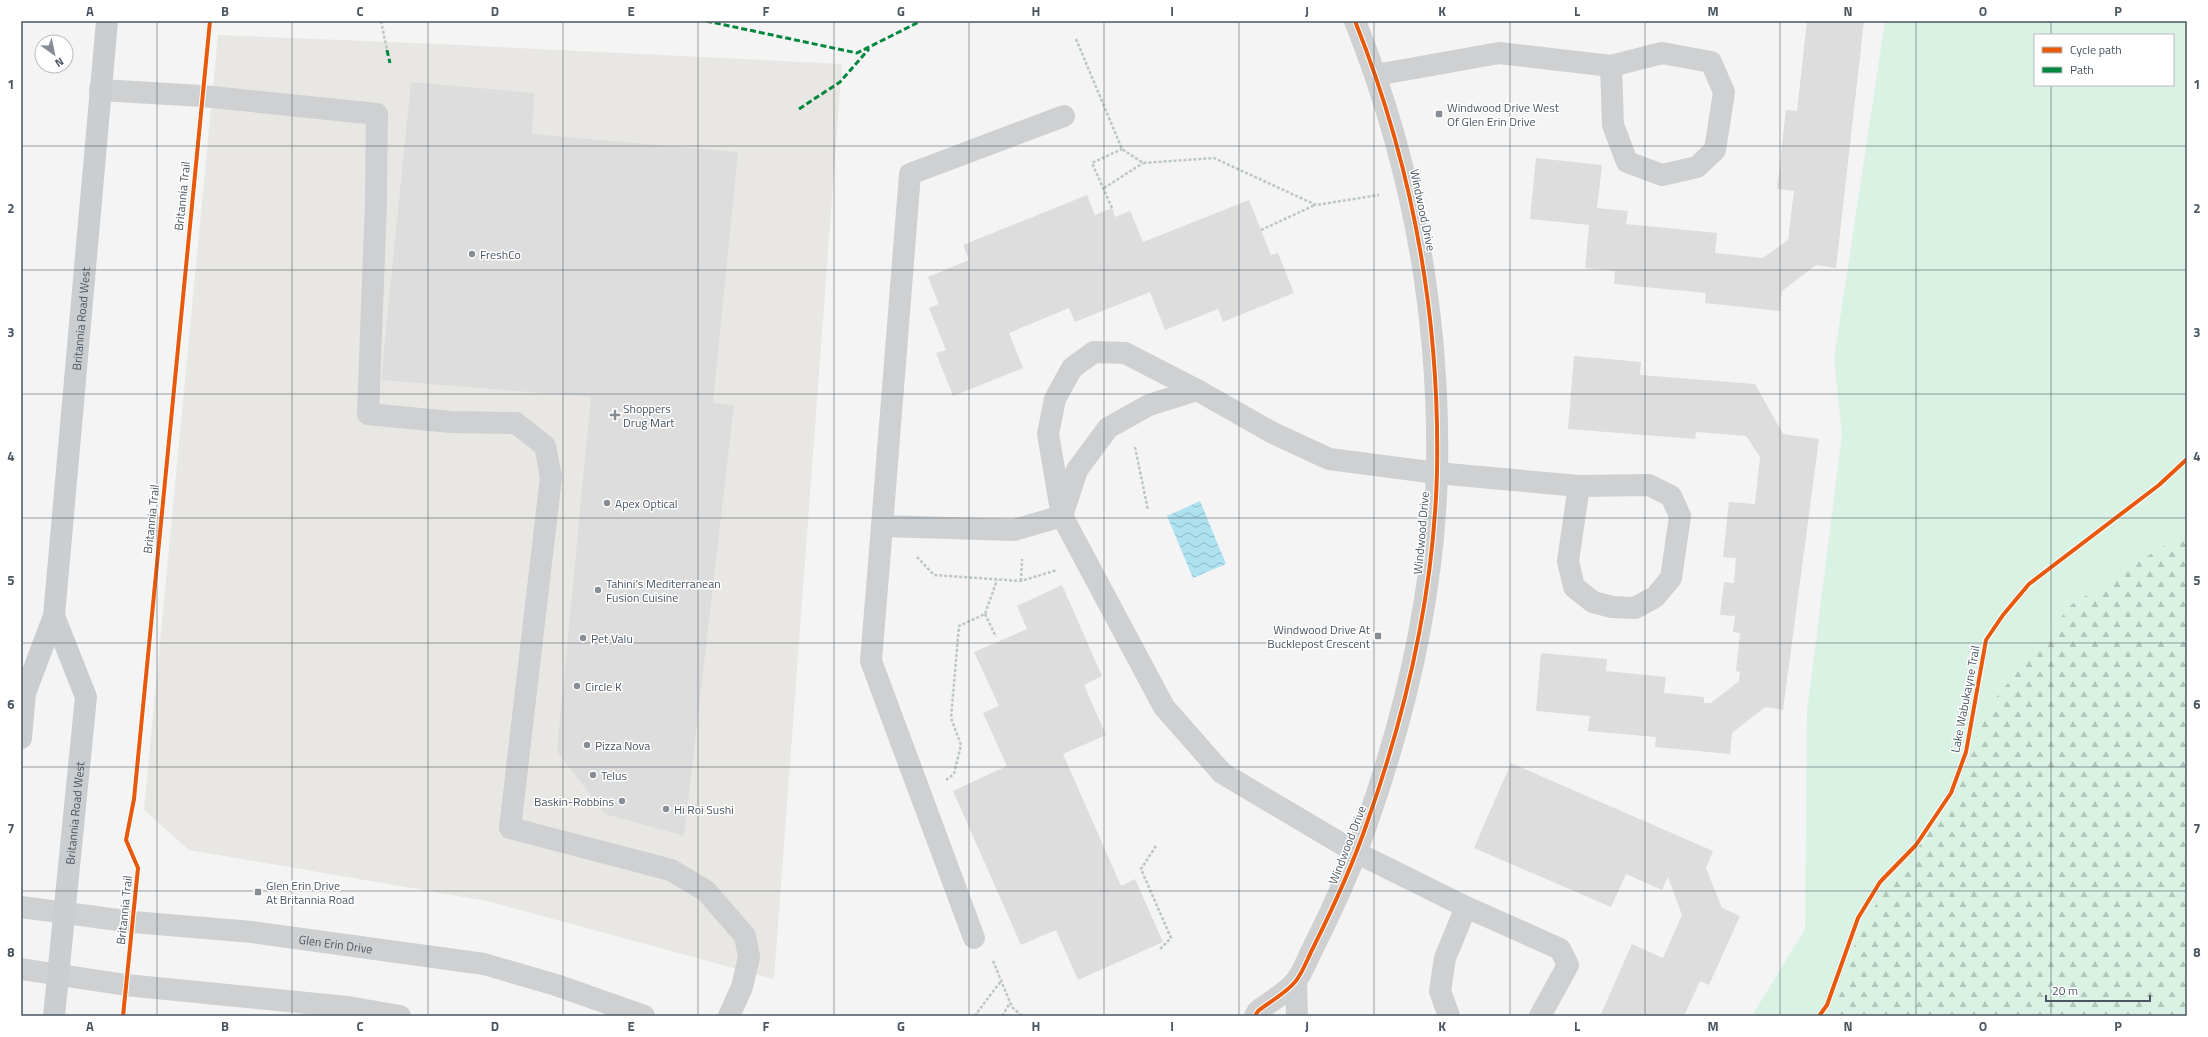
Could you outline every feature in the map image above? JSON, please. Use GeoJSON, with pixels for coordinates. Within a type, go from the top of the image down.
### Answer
{"type":"FeatureCollection","features":[{"type":"Feature","properties":{"kind":"main road","name":"Britannia Road West"},"geometry":{"type":"LineString","coordinates":[[21,738],[25,694],[54,616],[100,90],[108,21]]}},
{"type":"Feature","properties":{"kind":"main road","name":"Britannia Road West"},"geometry":{"type":"LineString","coordinates":[[54,616],[86,697],[54,1016]]}},
{"type":"Feature","properties":{"kind":"street","name":"Windwood Drive"},"geometry":{"type":"LineString","coordinates":[[1297,1016],[1296,982],[1357,853],[1389,761],[1412,666],[1429,570],[1437,473],[1435,372],[1425,269],[1405,171],[1376,75],[1355,21]]}},
{"type":"Feature","properties":{"kind":"street"},"geometry":{"type":"LineString","coordinates":[[1376,75],[1499,53],[1611,66],[1662,53],[1710,62],[1724,92],[1715,150],[1697,167],[1662,175],[1626,162],[1613,125],[1611,66]]}},
{"type":"Feature","properties":{"kind":"street"},"geometry":{"type":"LineString","coordinates":[[100,90],[202,96],[377,114],[376,200],[368,414],[451,422],[516,423],[545,446],[551,478],[510,828],[671,870],[706,891],[745,936],[749,957],[742,987],[729,1016]]}},
{"type":"Feature","properties":{"kind":"street"},"geometry":{"type":"LineString","coordinates":[[974,938],[870,661],[886,526],[910,174],[1064,116]]}},
{"type":"Feature","properties":{"kind":"street"},"geometry":{"type":"LineString","coordinates":[[1540,1016],[1568,964],[1560,949],[1466,907],[1357,853],[1222,773],[1164,707],[1062,516],[1048,434],[1055,399],[1072,368],[1094,352],[1125,353],[1197,390],[1270,432],[1329,459],[1437,473],[1579,486],[1649,485],[1671,496],[1680,516],[1671,578],[1655,597],[1635,608],[1612,607],[1594,602],[1574,587],[1568,561],[1579,486]]}},
{"type":"Feature","properties":{"kind":"street"},"geometry":{"type":"LineString","coordinates":[[1062,516],[1077,470],[1108,428],[1149,405],[1197,390]]}},
{"type":"Feature","properties":{"kind":"street"},"geometry":{"type":"LineString","coordinates":[[886,526],[1014,530],[1062,516]]}},
{"type":"Feature","properties":{"kind":"street","name":"Glen Erin Drive"},"geometry":{"type":"LineString","coordinates":[[21,907],[132,922],[252,932],[484,964],[556,985],[644,1016]]}},
{"type":"Feature","properties":{"kind":"street"},"geometry":{"type":"LineString","coordinates":[[1449,1016],[1440,991],[1445,958],[1466,907]]}},
{"type":"Feature","properties":{"kind":"street"},"geometry":{"type":"LineString","coordinates":[[21,969],[126,985],[348,1007],[400,1016]]}},
{"type":"Feature","properties":{"kind":"street","name":"Windwood Drive"},"geometry":{"type":"LineString","coordinates":[[1255,1016],[1258,1011],[1296,982]]}},
{"type":"Feature","properties":{"kind":"path"},"geometry":{"type":"LineString","coordinates":[[381,21],[387,50]]}},
{"type":"Feature","properties":{"kind":"path"},"geometry":{"type":"LineString","coordinates":[[1076,39],[1122,149],[1143,163]]}},
{"type":"Feature","properties":{"kind":"path"},"geometry":{"type":"LineString","coordinates":[[1112,208],[1092,163],[1122,149]]}},
{"type":"Feature","properties":{"kind":"path"},"geometry":{"type":"LineString","coordinates":[[1104,188],[1143,163],[1214,158],[1316,205]]}},
{"type":"Feature","properties":{"kind":"path"},"geometry":{"type":"LineString","coordinates":[[1261,230],[1316,205],[1409,190]]}},
{"type":"Feature","properties":{"kind":"path"},"geometry":{"type":"LineString","coordinates":[[1129,416],[1148,510]]}},
{"type":"Feature","properties":{"kind":"path"},"geometry":{"type":"LineString","coordinates":[[886,526],[934,575],[1021,581],[1086,561]]}},
{"type":"Feature","properties":{"kind":"path"},"geometry":{"type":"LineString","coordinates":[[996,580],[985,614],[996,637]]}},
{"type":"Feature","properties":{"kind":"path"},"geometry":{"type":"LineString","coordinates":[[921,797],[954,774],[961,745],[951,718],[959,626],[985,614]]}},
{"type":"Feature","properties":{"kind":"path"},"geometry":{"type":"LineString","coordinates":[[1156,846],[1141,869],[1171,938],[1160,949]]}},
{"type":"Feature","properties":{"kind":"path"},"geometry":{"type":"LineString","coordinates":[[974,938],[987,947],[1010,1002],[1022,1016]]}},
{"type":"Feature","properties":{"kind":"path"},"geometry":{"type":"LineString","coordinates":[[978,1016],[976,1014],[1001,981]]}},
{"type":"Feature","properties":{"kind":"path"},"geometry":{"type":"LineString","coordinates":[[1002,1016],[1010,1002]]}},
{"type":"Feature","properties":{"kind":"shaded area"},"geometry":{"type":"Polygon","coordinates":[[[218,35],[440,44],[842,64],[774,979],[487,901],[189,850],[144,810],[218,35]]]}},
{"type":"Feature","properties":{"kind":"green space"},"geometry":{"type":"Polygon","coordinates":[[[1885,21],[2187,21],[2187,531],[2071,605],[1986,710],[1952,803],[1886,887],[1857,938],[1834,1011],[1830,1016],[1752,1016],[1805,929],[1807,712],[1842,434],[1834,359],[1885,21]]]}},
{"type":"Feature","properties":{"kind":"green space"},"geometry":{"type":"Polygon","coordinates":[[[2187,531],[2187,1016],[1830,1016],[1834,1011],[1857,938],[1886,887],[1952,803],[1986,710],[2071,605],[2187,531]]]}},
{"type":"Feature","properties":{"kind":"water"},"geometry":{"type":"Polygon","coordinates":[[[1200,501],[1226,564],[1193,578],[1167,516],[1200,501]]]}},
{"type":"Feature","properties":{"kind":"building"},"geometry":{"type":"Polygon","coordinates":[[[1807,21],[1864,21],[1836,268],[1816,265],[1782,291],[1780,311],[1705,303],[1706,293],[1614,284],[1615,271],[1585,268],[1589,225],[1530,219],[1536,158],[1602,165],[1597,208],[1628,211],[1626,224],[1717,233],[1715,253],[1763,258],[1788,240],[1794,191],[1777,189],[1786,110],[1797,111],[1807,21]]]}},
{"type":"Feature","properties":{"kind":"building"},"geometry":{"type":"Polygon","coordinates":[[[411,82],[534,93],[532,134],[738,152],[713,403],[734,405],[684,836],[605,814],[557,751],[591,397],[381,380],[411,82]]]}},
{"type":"Feature","properties":{"kind":"building"},"geometry":{"type":"Polygon","coordinates":[[[1087,195],[1095,215],[1112,208],[1115,217],[1130,211],[1143,242],[1249,200],[1271,255],[1278,253],[1294,293],[1223,322],[1218,309],[1165,330],[1150,292],[1075,322],[1069,308],[1009,333],[1023,368],[953,396],[936,353],[946,350],[929,308],[939,304],[928,277],[969,260],[963,245],[1087,195]]]}},
{"type":"Feature","properties":{"kind":"building"},"geometry":{"type":"Polygon","coordinates":[[[1574,356],[1641,362],[1640,375],[1755,384],[1783,434],[1819,439],[1783,710],[1765,707],[1732,733],[1730,754],[1655,747],[1656,737],[1588,731],[1590,716],[1536,711],[1541,653],[1607,659],[1606,671],[1666,677],[1664,693],[1704,697],[1704,703],[1711,703],[1739,681],[1740,672],[1736,671],[1740,633],[1733,632],[1735,616],[1720,615],[1724,582],[1734,583],[1736,558],[1723,557],[1729,502],[1755,504],[1760,457],[1746,436],[1696,432],[1695,439],[1568,429],[1574,356]]]}},
{"type":"Feature","properties":{"kind":"building"},"geometry":{"type":"Polygon","coordinates":[[[1062,585],[1102,676],[1084,685],[1106,735],[1063,754],[1121,886],[1135,879],[1163,942],[1078,980],[1056,930],[1021,945],[953,791],[1007,766],[983,713],[999,706],[974,652],[1027,629],[1017,606],[1062,585]]]}},
{"type":"Feature","properties":{"kind":"building"},"geometry":{"type":"Polygon","coordinates":[[[1511,763],[1713,851],[1706,868],[1722,908],[1740,916],[1709,985],[1700,981],[1684,1016],[1600,1016],[1632,944],[1663,958],[1682,915],[1668,877],[1662,890],[1626,874],[1611,907],[1474,848],[1511,763]]]}},
{"type":"Feature","properties":{"kind":"marked path"},"geometry":{"type":"LineString","coordinates":[[706,21],[857,53],[921,21]]}},
{"type":"Feature","properties":{"kind":"marked path"},"geometry":{"type":"LineString","coordinates":[[799,109],[840,82],[869,49]]}},
{"type":"Feature","properties":{"kind":"marked path"},"geometry":{"type":"LineString","coordinates":[[387,50],[390,63]]}},
{"type":"Feature","properties":{"kind":"cycle path","name":"Britannia Trail"},"geometry":{"type":"LineString","coordinates":[[123,1016],[138,868],[126,840],[134,799],[210,21]]}},
{"type":"Feature","properties":{"kind":"cycle path"},"geometry":{"type":"LineString","coordinates":[[1255,1016],[1258,1011],[1291,986],[1300,975],[1335,902],[1368,820],[1395,735],[1416,649],[1424,605],[1435,516],[1437,414],[1427,299],[1418,242],[1407,186],[1392,130],[1375,75],[1355,21]]}},
{"type":"Feature","properties":{"kind":"cycle path","name":"Lake Wabukayne Trail"},"geometry":{"type":"LineString","coordinates":[[1819,1016],[1827,1005],[1858,918],[1880,882],[1916,845],[1951,793],[1966,752],[1986,640],[2003,615],[2029,584],[2159,485],[2187,459]]}},
{"type":"Feature","properties":{"kind":"place","name":"Windwood Drive West Of Glen Erin Drive"},"geometry":{"type":"Point","coordinates":[1439,114]}},
{"type":"Feature","properties":{"kind":"place","name":"FreshCo"},"geometry":{"type":"Point","coordinates":[472,254]}},
{"type":"Feature","properties":{"kind":"place","name":"Shoppers Drug Mart"},"geometry":{"type":"Point","coordinates":[615,415]}},
{"type":"Feature","properties":{"kind":"place","name":"Apex Optical"},"geometry":{"type":"Point","coordinates":[607,503]}},
{"type":"Feature","properties":{"kind":"place","name":"Tahini’s Mediterranean Fusion Cuisine"},"geometry":{"type":"Point","coordinates":[598,590]}},
{"type":"Feature","properties":{"kind":"place","name":"Windwood Drive At Bucklepost Crescent"},"geometry":{"type":"Point","coordinates":[1378,636]}},
{"type":"Feature","properties":{"kind":"place","name":"Pet Valu"},"geometry":{"type":"Point","coordinates":[583,638]}},
{"type":"Feature","properties":{"kind":"place","name":"Circle K"},"geometry":{"type":"Point","coordinates":[577,686]}},
{"type":"Feature","properties":{"kind":"place","name":"Pizza Nova"},"geometry":{"type":"Point","coordinates":[587,745]}},
{"type":"Feature","properties":{"kind":"place","name":"Telus"},"geometry":{"type":"Point","coordinates":[593,775]}},
{"type":"Feature","properties":{"kind":"place","name":"Baskin-Robbins"},"geometry":{"type":"Point","coordinates":[622,801]}},
{"type":"Feature","properties":{"kind":"place","name":"Hi Roi Sushi"},"geometry":{"type":"Point","coordinates":[666,809]}},
{"type":"Feature","properties":{"kind":"place","name":"Glen Erin Drive At Britannia Road"},"geometry":{"type":"Point","coordinates":[258,892]}}]}
